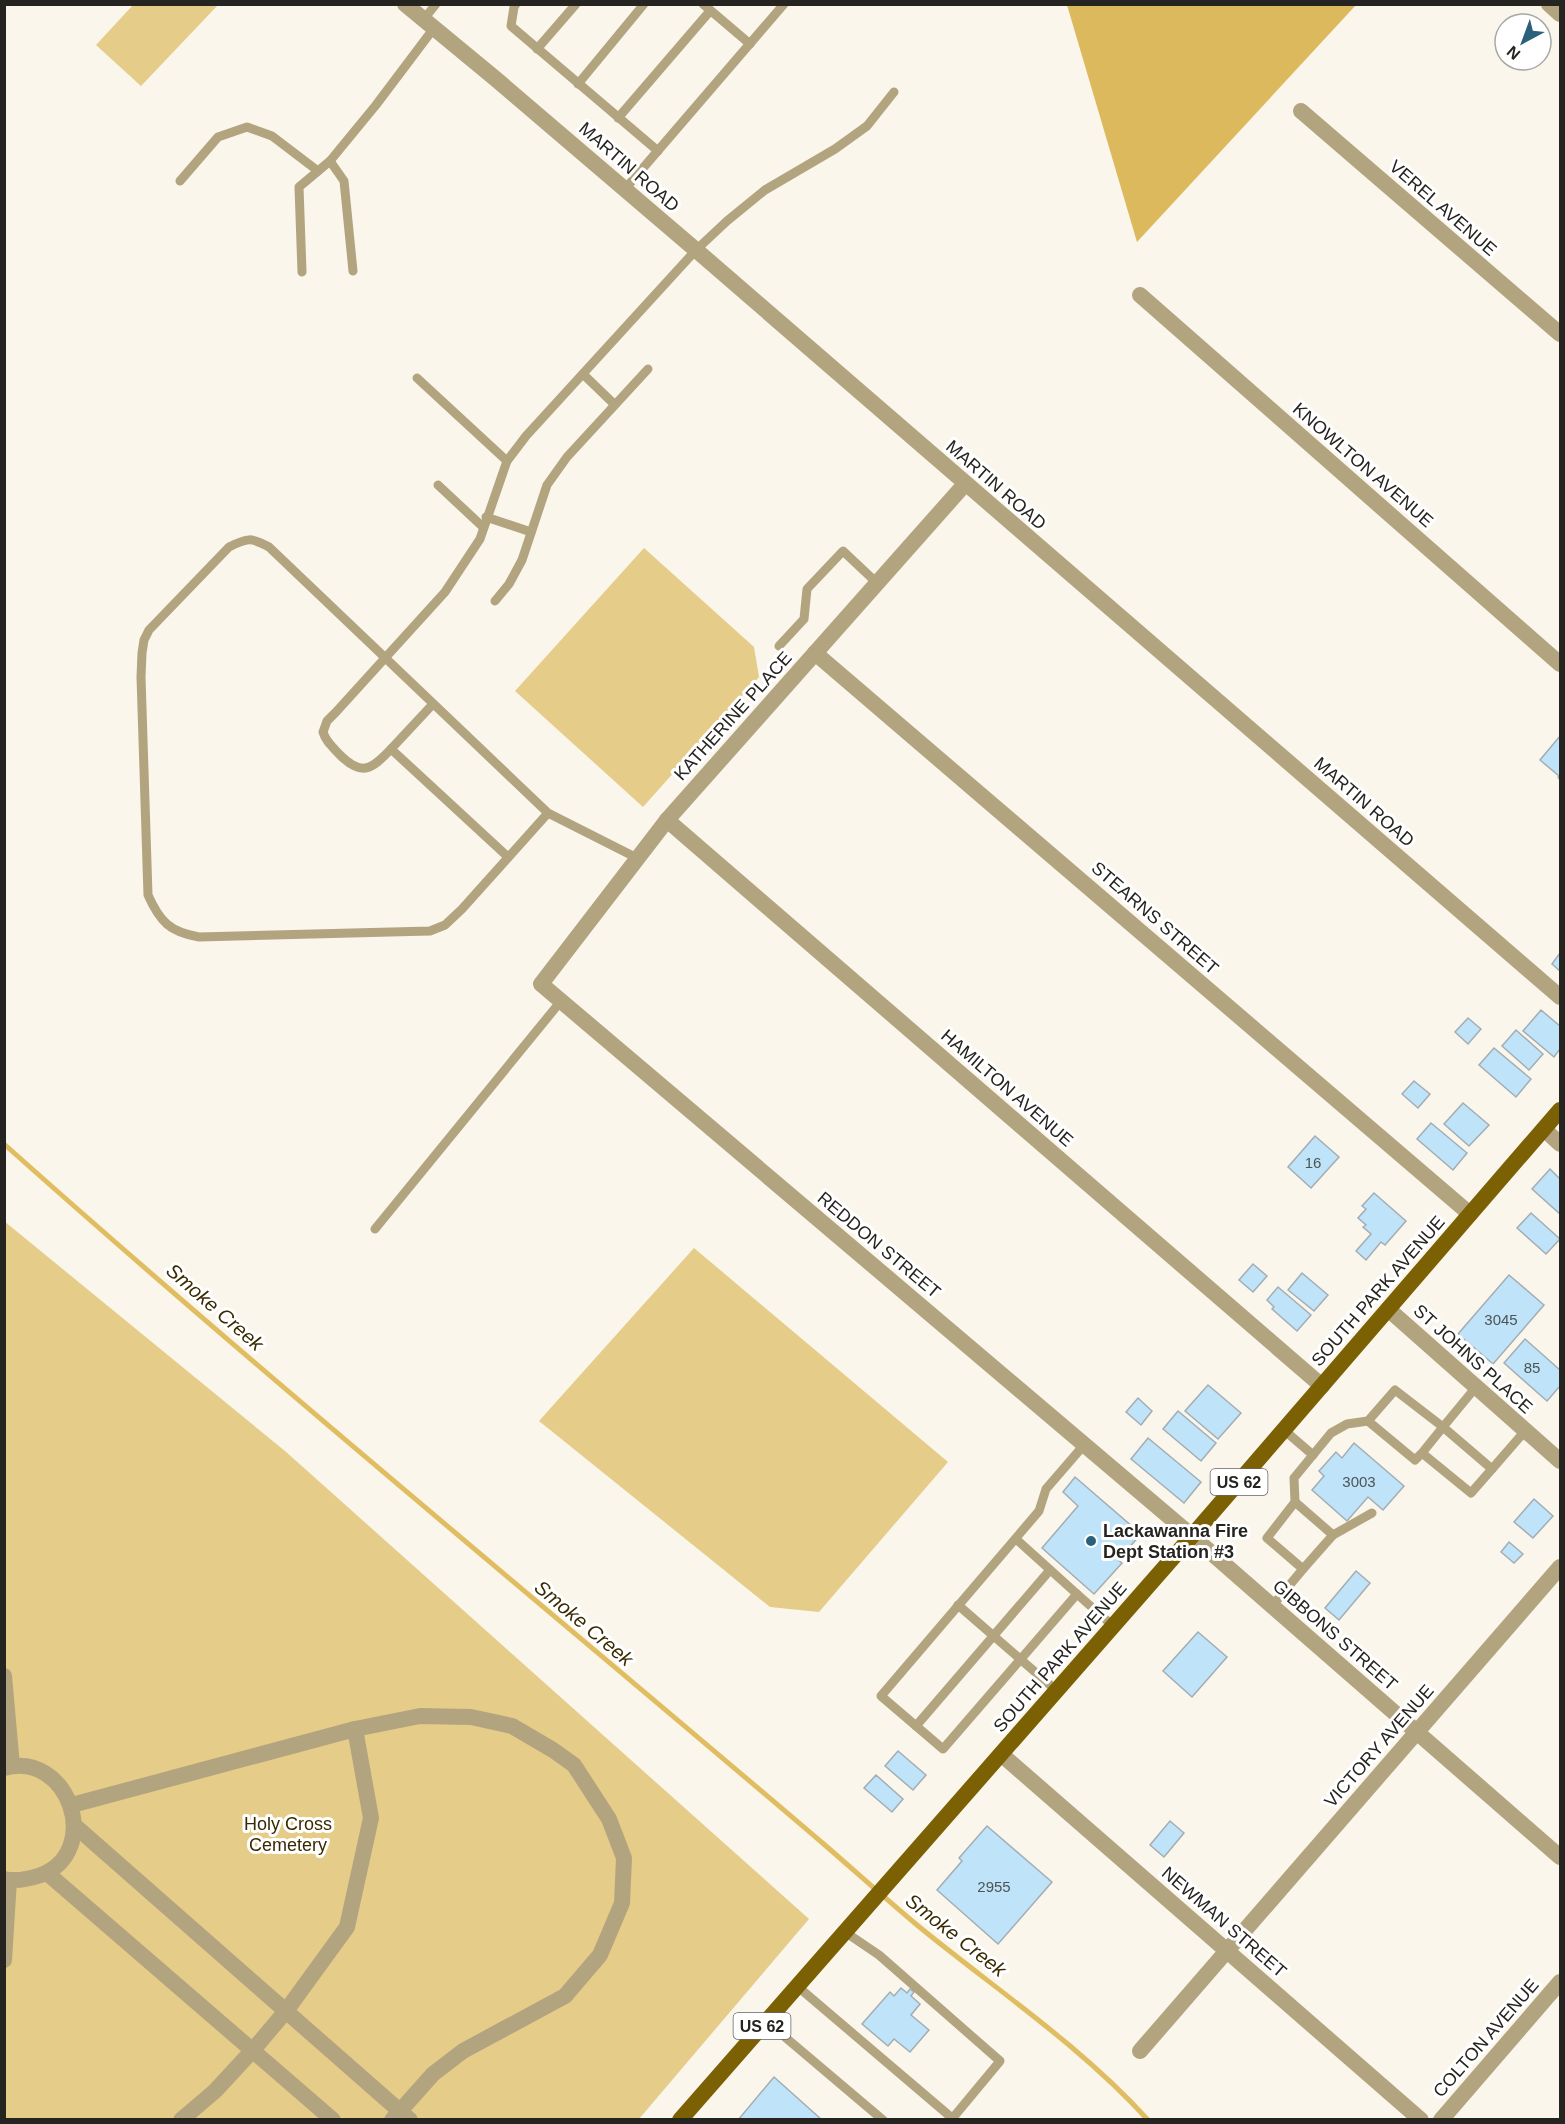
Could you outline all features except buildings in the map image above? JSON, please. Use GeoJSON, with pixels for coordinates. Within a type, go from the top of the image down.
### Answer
{"type":"FeatureCollection","features":[{"type":"Feature","properties":{"kind":"main road","name":"SOUTH PARK AVENUE"},"geometry":{"type":"LineString","coordinates":[[680,2120],[1057,1691],[1560,1110]]}},
{"type":"Feature","properties":{"kind":"street","name":"MARTIN ROAD"},"geometry":{"type":"LineString","coordinates":[[405,4],[696,250],[1560,997]]}},
{"type":"Feature","properties":{"kind":"street"},"geometry":{"type":"LineString","coordinates":[[1549,4],[1560,14]]}},
{"type":"Feature","properties":{"kind":"street","name":"VEREL AVENUE"},"geometry":{"type":"LineString","coordinates":[[1301,111],[1560,334]]}},
{"type":"Feature","properties":{"kind":"street","name":"KNOWLTON AVENUE"},"geometry":{"type":"LineString","coordinates":[[1140,295],[1560,664]]}},
{"type":"Feature","properties":{"kind":"street","name":"KATHERINE PLACE"},"geometry":{"type":"LineString","coordinates":[[541,984],[667,820],[965,484]]}},
{"type":"Feature","properties":{"kind":"street","name":"STEARNS STREET"},"geometry":{"type":"LineString","coordinates":[[815,652],[1470,1214]]}},
{"type":"Feature","properties":{"kind":"street","name":"HAMILTON AVENUE"},"geometry":{"type":"LineString","coordinates":[[667,820],[1322,1386]]}},
{"type":"Feature","properties":{"kind":"street","name":"REDDON STREET"},"geometry":{"type":"LineString","coordinates":[[541,984],[1192,1536]]}},
{"type":"Feature","properties":{"kind":"street"},"geometry":{"type":"LineString","coordinates":[[1544,1129],[1560,1144]]}},
{"type":"Feature","properties":{"kind":"street","name":"ST JOHNS PLACE"},"geometry":{"type":"LineString","coordinates":[[1388,1309],[1560,1461]]}},
{"type":"Feature","properties":{"kind":"street","name":"GIBBONS STREET"},"geometry":{"type":"LineString","coordinates":[[1192,1536],[1560,1857]]}},
{"type":"Feature","properties":{"kind":"street","name":"VICTORY AVENUE"},"geometry":{"type":"LineString","coordinates":[[1140,2051],[1560,1567]]}},
{"type":"Feature","properties":{"kind":"street"},"geometry":{"type":"LineString","coordinates":[[4,1676],[8,1767],[35,1769],[52,1778],[66,1793],[72,1805],[75,1825],[71,1844],[60,1861],[47,1873],[29,1880],[7,1879],[4,1960]]}},
{"type":"Feature","properties":{"kind":"street"},"geometry":{"type":"LineString","coordinates":[[72,1805],[355,1730],[420,1716],[471,1717],[512,1726],[554,1750],[574,1765],[609,1819],[624,1858],[622,1903],[600,1955],[566,1996],[463,2051],[433,2074],[400,2116],[286,2011],[75,1825]]}},
{"type":"Feature","properties":{"kind":"street"},"geometry":{"type":"LineString","coordinates":[[181,2120],[215,2091],[253,2050],[286,2011],[347,1927],[371,1818],[355,1730]]}},
{"type":"Feature","properties":{"kind":"street","name":"NEWMAN STREET"},"geometry":{"type":"LineString","coordinates":[[1001,1754],[1421,2120]]}},
{"type":"Feature","properties":{"kind":"street"},"geometry":{"type":"LineString","coordinates":[[47,1873],[333,2120]]}},
{"type":"Feature","properties":{"kind":"street","name":"COLTON AVENUE"},"geometry":{"type":"LineString","coordinates":[[1441,2120],[1560,1982]]}},
{"type":"Feature","properties":{"kind":"lane"},"geometry":{"type":"LineString","coordinates":[[302,272],[299,187],[330,161],[429,24],[436,4]]}},
{"type":"Feature","properties":{"kind":"lane"},"geometry":{"type":"LineString","coordinates":[[516,4],[511,26],[658,151]]}},
{"type":"Feature","properties":{"kind":"lane"},"geometry":{"type":"LineString","coordinates":[[537,49],[576,4]]}},
{"type":"Feature","properties":{"kind":"lane"},"geometry":{"type":"LineString","coordinates":[[578,84],[644,4]]}},
{"type":"Feature","properties":{"kind":"lane"},"geometry":{"type":"LineString","coordinates":[[625,189],[784,4]]}},
{"type":"Feature","properties":{"kind":"lane"},"geometry":{"type":"LineString","coordinates":[[618,118],[706,8],[750,44]]}},
{"type":"Feature","properties":{"kind":"lane"},"geometry":{"type":"LineString","coordinates":[[434,704],[376,765],[366,770],[356,768],[347,762],[326,740],[323,732],[327,721],[445,592],[480,539],[507,460],[526,436],[696,250],[727,221],[765,190],[835,149],[867,126],[894,92]]}},
{"type":"Feature","properties":{"kind":"lane"},"geometry":{"type":"LineString","coordinates":[[180,182],[218,137],[247,127],[272,136],[318,171]]}},
{"type":"Feature","properties":{"kind":"lane"},"geometry":{"type":"LineString","coordinates":[[330,161],[344,181],[353,271]]}},
{"type":"Feature","properties":{"kind":"lane"},"geometry":{"type":"LineString","coordinates":[[495,600],[522,560],[547,485],[567,457],[648,369]]}},
{"type":"Feature","properties":{"kind":"lane"},"geometry":{"type":"LineString","coordinates":[[583,374],[614,404]]}},
{"type":"Feature","properties":{"kind":"lane"},"geometry":{"type":"LineString","coordinates":[[417,378],[507,460]]}},
{"type":"Feature","properties":{"kind":"lane"},"geometry":{"type":"LineString","coordinates":[[438,485],[485,522],[531,532]]}},
{"type":"Feature","properties":{"kind":"lane"},"geometry":{"type":"LineString","coordinates":[[548,813],[462,909],[445,925],[430,932],[199,937],[180,934],[154,910],[147,896],[141,677],[141,653],[144,640],[150,630],[229,547],[244,539],[254,539],[269,547],[548,813],[637,858]]}},
{"type":"Feature","properties":{"kind":"lane"},"geometry":{"type":"LineString","coordinates":[[779,646],[804,619],[807,589],[843,551],[877,583]]}},
{"type":"Feature","properties":{"kind":"lane"},"geometry":{"type":"LineString","coordinates":[[391,749],[508,857]]}},
{"type":"Feature","properties":{"kind":"lane"},"geometry":{"type":"LineString","coordinates":[[375,1229],[561,1001]]}},
{"type":"Feature","properties":{"kind":"lane"},"geometry":{"type":"LineString","coordinates":[[1368,1421],[1415,1460],[1476,1387]]}},
{"type":"Feature","properties":{"kind":"lane"},"geometry":{"type":"LineString","coordinates":[[1303,1569],[1267,1538],[1295,1502],[1294,1478],[1331,1433],[1347,1424],[1368,1421],[1395,1390],[1492,1469]]}},
{"type":"Feature","properties":{"kind":"lane"},"geometry":{"type":"LineString","coordinates":[[1284,1430],[1313,1455]]}},
{"type":"Feature","properties":{"kind":"lane"},"geometry":{"type":"LineString","coordinates":[[1422,1453],[1471,1493],[1525,1431]]}},
{"type":"Feature","properties":{"kind":"lane"},"geometry":{"type":"LineString","coordinates":[[1077,1594],[943,1749],[881,1696],[1039,1511],[1046,1489],[1084,1445]]}},
{"type":"Feature","properties":{"kind":"lane"},"geometry":{"type":"LineString","coordinates":[[1295,1502],[1333,1535]]}},
{"type":"Feature","properties":{"kind":"lane"},"geometry":{"type":"LineString","coordinates":[[1272,1606],[1333,1535],[1372,1513]]}},
{"type":"Feature","properties":{"kind":"lane"},"geometry":{"type":"LineString","coordinates":[[1016,1539],[1113,1626]]}},
{"type":"Feature","properties":{"kind":"lane"},"geometry":{"type":"LineString","coordinates":[[916,1726],[1050,1570]]}},
{"type":"Feature","properties":{"kind":"lane"},"geometry":{"type":"LineString","coordinates":[[958,1605],[1057,1691]]}},
{"type":"Feature","properties":{"kind":"lane"},"geometry":{"type":"LineString","coordinates":[[797,1986],[952,2119],[1000,2061],[879,1955],[844,1932]]}},
{"type":"Feature","properties":{"kind":"lane"},"geometry":{"type":"LineString","coordinates":[[766,2021],[883,2120]]}},
{"type":"Feature","properties":{"kind":"green space"},"geometry":{"type":"Polygon","coordinates":[[[133,5],[218,5],[141,86],[96,45],[133,5]]]}},
{"type":"Feature","properties":{"kind":"green space"},"geometry":{"type":"Polygon","coordinates":[[[644,548],[754,647],[759,677],[643,807],[515,691],[644,548]]]}},
{"type":"Feature","properties":{"kind":"green space","name":"Holy Cross Cemetery"},"geometry":{"type":"Polygon","coordinates":[[[4,1221],[285,1451],[809,1919],[639,2119],[5,2119],[4,1221]]]}},
{"type":"Feature","properties":{"kind":"green space"},"geometry":{"type":"Polygon","coordinates":[[[694,1248],[948,1462],[819,1612],[770,1607],[539,1421],[694,1248]]]}},
{"type":"Feature","properties":{"kind":"shaded area"},"geometry":{"type":"Polygon","coordinates":[[[1067,4],[1356,5],[1137,242],[1067,4]]]}},
{"type":"Feature","properties":{"kind":"waterway","name":"Smoke Creek"},"geometry":{"type":"LineString","coordinates":[[4,1144],[207,1322],[723,1758],[905,1915],[1066,2042],[1148,2120]]}},
{"type":"Feature","properties":{"kind":"place","name":"Lackawanna Fire Dept Station #3"},"geometry":{"type":"Point","coordinates":[1091,1541]}}]}
